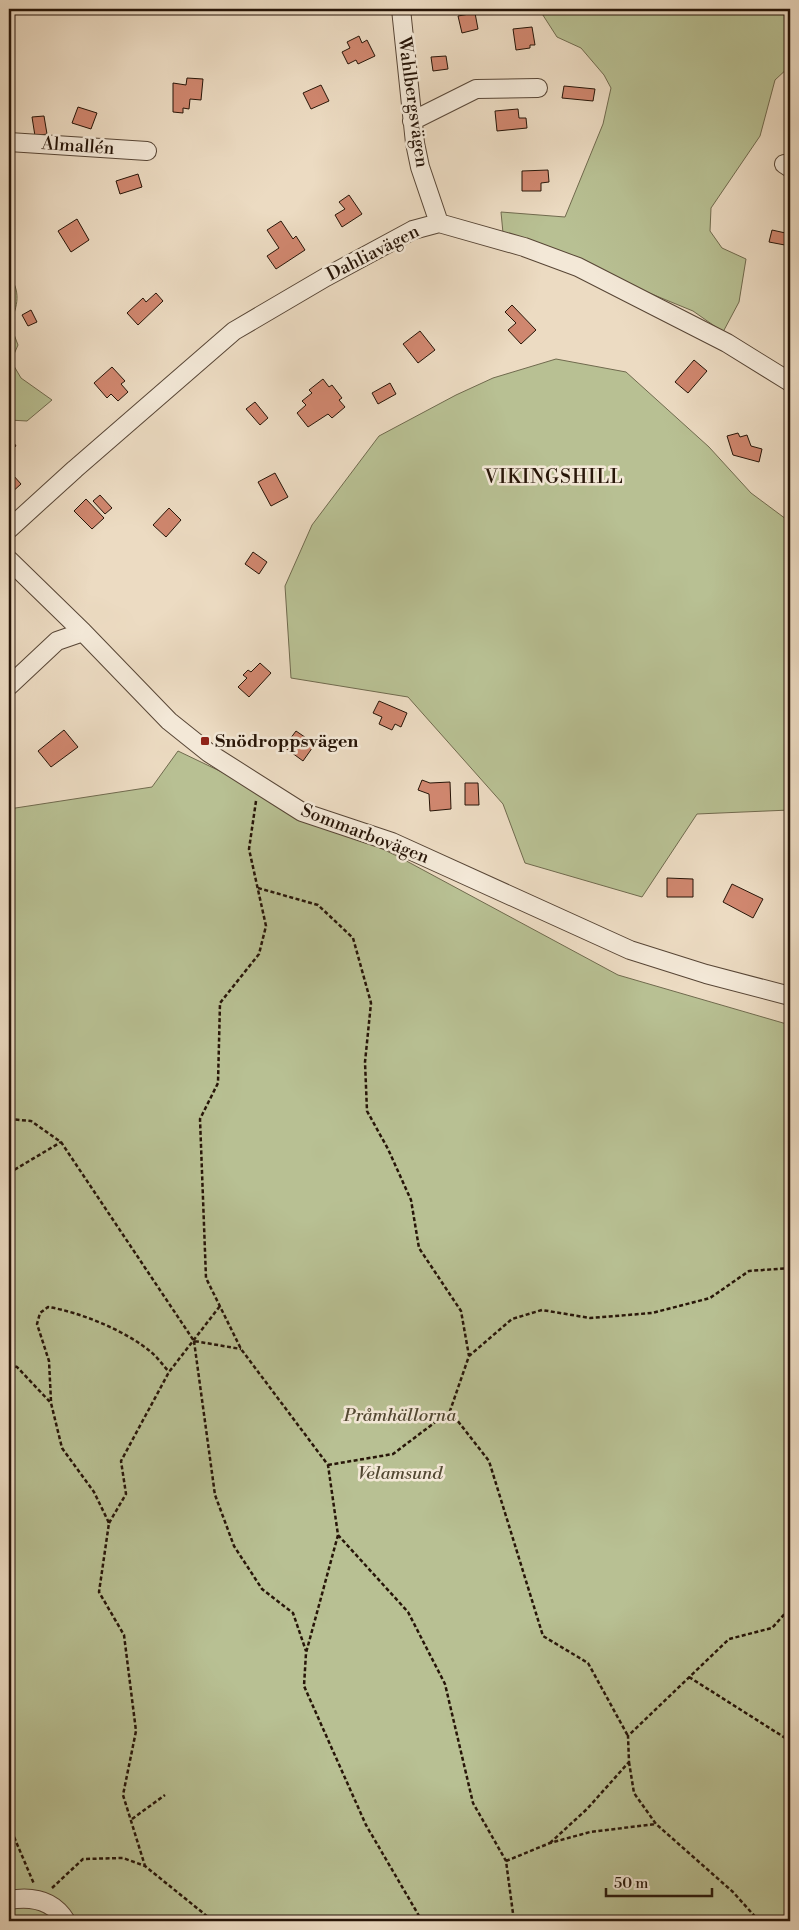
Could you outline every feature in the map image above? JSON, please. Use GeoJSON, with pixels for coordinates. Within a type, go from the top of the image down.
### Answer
{"type":"FeatureCollection","features":[{"type":"Feature","properties":{"kind":"street","name":"Wahlbergsvägen"},"geometry":{"type":"LineString","coordinates":[[401,9],[412,121],[420,167],[439,223]]}},
{"type":"Feature","properties":{"kind":"street"},"geometry":{"type":"LineString","coordinates":[[412,121],[476,89],[538,88]]}},
{"type":"Feature","properties":{"kind":"street","name":"Almallén"},"geometry":{"type":"LineString","coordinates":[[9,142],[147,151]]}},
{"type":"Feature","properties":{"kind":"street","name":"Dahliavägen"},"geometry":{"type":"LineString","coordinates":[[9,529],[74,469],[234,331],[326,277],[414,230],[439,223],[524,247],[578,266],[727,343],[790,382]]}},
{"type":"Feature","properties":{"kind":"street","name":"Sommarbovägen"},"geometry":{"type":"LineString","coordinates":[[9,560],[83,632],[169,721],[209,752],[302,812],[392,842],[630,950],[706,974],[790,996]]}},
{"type":"Feature","properties":{"kind":"street"},"geometry":{"type":"LineString","coordinates":[[9,686],[57,641],[83,632]]}},
{"type":"Feature","properties":{"kind":"street"},"geometry":{"type":"LineString","coordinates":[[9,1900],[40,1898],[61,1913],[66,1921]]}},
{"type":"Feature","properties":{"kind":"path"},"geometry":{"type":"LineString","coordinates":[[158,9],[159,14]]}},
{"type":"Feature","properties":{"kind":"path"},"geometry":{"type":"LineString","coordinates":[[259,784],[249,848],[266,926],[259,954],[220,1003],[218,1082],[200,1119],[206,1278],[241,1349],[328,1465],[338,1535],[306,1652],[304,1686],[366,1825],[422,1921]]}},
{"type":"Feature","properties":{"kind":"path"},"geometry":{"type":"LineString","coordinates":[[258,888],[318,905],[353,938],[370,1003],[365,1062],[367,1111],[388,1149],[411,1200],[419,1248],[461,1311],[468,1356],[450,1410],[393,1454],[328,1465]]}},
{"type":"Feature","properties":{"kind":"path"},"geometry":{"type":"LineString","coordinates":[[9,1119],[31,1121],[60,1142],[194,1341],[215,1494],[234,1546],[262,1589],[293,1613],[306,1652]]}},
{"type":"Feature","properties":{"kind":"path"},"geometry":{"type":"LineString","coordinates":[[9,1172],[60,1142]]}},
{"type":"Feature","properties":{"kind":"path"},"geometry":{"type":"LineString","coordinates":[[468,1356],[512,1319],[542,1310],[590,1318],[652,1313],[710,1298],[749,1271],[790,1268]]}},
{"type":"Feature","properties":{"kind":"path"},"geometry":{"type":"LineString","coordinates":[[145,1866],[123,1795],[136,1731],[124,1635],[100,1592],[109,1523],[126,1494],[121,1461],[169,1372],[220,1306]]}},
{"type":"Feature","properties":{"kind":"path"},"geometry":{"type":"LineString","coordinates":[[109,1523],[94,1492],[62,1448],[51,1403],[49,1361],[37,1324],[40,1313],[48,1307],[60,1309],[114,1329],[150,1352],[169,1372]]}},
{"type":"Feature","properties":{"kind":"path"},"geometry":{"type":"LineString","coordinates":[[194,1341],[241,1349]]}},
{"type":"Feature","properties":{"kind":"path"},"geometry":{"type":"LineString","coordinates":[[9,1365],[18,1367],[51,1403]]}},
{"type":"Feature","properties":{"kind":"path"},"geometry":{"type":"LineString","coordinates":[[450,1410],[489,1461],[543,1636],[588,1663],[628,1736],[629,1762],[634,1793],[656,1824],[733,1892],[759,1921]]}},
{"type":"Feature","properties":{"kind":"path"},"geometry":{"type":"LineString","coordinates":[[338,1535],[408,1612],[445,1684],[473,1803],[506,1861],[514,1921]]}},
{"type":"Feature","properties":{"kind":"path"},"geometry":{"type":"LineString","coordinates":[[628,1736],[729,1639],[772,1628],[790,1608]]}},
{"type":"Feature","properties":{"kind":"path"},"geometry":{"type":"LineString","coordinates":[[689,1677],[790,1741]]}},
{"type":"Feature","properties":{"kind":"path"},"geometry":{"type":"LineString","coordinates":[[550,1843],[587,1809],[629,1762]]}},
{"type":"Feature","properties":{"kind":"path"},"geometry":{"type":"LineString","coordinates":[[132,1819],[164,1796]]}},
{"type":"Feature","properties":{"kind":"path"},"geometry":{"type":"LineString","coordinates":[[506,1861],[550,1843],[590,1832],[656,1824]]}},
{"type":"Feature","properties":{"kind":"path"},"geometry":{"type":"LineString","coordinates":[[9,1825],[40,1898],[83,1859],[123,1858],[145,1866],[212,1921]]}},
{"type":"Feature","properties":{"kind":"green space"},"geometry":{"type":"Polygon","coordinates":[[[539,9],[790,9],[790,66],[775,80],[760,136],[711,208],[710,231],[722,248],[746,259],[739,302],[723,332],[693,311],[503,233],[501,212],[565,217],[603,124],[611,88],[604,75],[581,48],[557,37],[539,9]]]}},
{"type":"Feature","properties":{"kind":"green space"},"geometry":{"type":"Polygon","coordinates":[[[9,274],[17,293],[15,310],[10,324],[18,345],[11,361],[21,378],[52,400],[27,421],[9,420],[9,274]]]}},
{"type":"Feature","properties":{"kind":"green space"},"geometry":{"type":"Polygon","coordinates":[[[556,359],[626,372],[709,447],[751,493],[790,522],[790,810],[697,814],[642,897],[525,863],[503,804],[408,697],[291,678],[285,586],[312,525],[379,436],[456,395],[493,378],[556,359]]]}},
{"type":"Feature","properties":{"kind":"green space","name":"Pråmhällorna"},"geometry":{"type":"Polygon","coordinates":[[[178,751],[399,857],[618,975],[790,1025],[790,1921],[9,1921],[9,809],[152,787],[178,751]]]}},
{"type":"Feature","properties":{"kind":"water"},"geometry":{"type":"Polygon","coordinates":[[[137,9],[221,9],[218,12],[159,14],[137,9]]]}},
{"type":"Feature","properties":{"kind":"building"},"geometry":{"type":"Polygon","coordinates":[[[475,13],[478,29],[462,33],[458,16],[475,13]]]}},
{"type":"Feature","properties":{"kind":"building"},"geometry":{"type":"Polygon","coordinates":[[[532,27],[535,45],[530,45],[530,48],[516,50],[513,29],[532,27]]]}},
{"type":"Feature","properties":{"kind":"building"},"geometry":{"type":"Polygon","coordinates":[[[359,36],[362,43],[367,40],[375,56],[358,64],[356,60],[348,64],[342,52],[350,48],[347,42],[359,36]]]}},
{"type":"Feature","properties":{"kind":"building"},"geometry":{"type":"Polygon","coordinates":[[[446,56],[448,69],[433,71],[431,57],[446,56]]]}},
{"type":"Feature","properties":{"kind":"building"},"geometry":{"type":"Polygon","coordinates":[[[187,78],[203,79],[201,100],[190,99],[189,109],[183,108],[183,113],[173,112],[173,83],[186,85],[187,78]]]}},
{"type":"Feature","properties":{"kind":"building"},"geometry":{"type":"Polygon","coordinates":[[[321,85],[329,101],[311,109],[303,93],[321,85]]]}},
{"type":"Feature","properties":{"kind":"building"},"geometry":{"type":"Polygon","coordinates":[[[564,86],[595,89],[593,101],[562,98],[564,86]]]}},
{"type":"Feature","properties":{"kind":"building"},"geometry":{"type":"Polygon","coordinates":[[[78,107],[97,113],[91,129],[72,123],[78,107]]]}},
{"type":"Feature","properties":{"kind":"building"},"geometry":{"type":"Polygon","coordinates":[[[518,109],[519,118],[526,118],[527,128],[497,131],[495,111],[518,109]]]}},
{"type":"Feature","properties":{"kind":"building"},"geometry":{"type":"Polygon","coordinates":[[[44,116],[47,134],[35,136],[32,117],[44,116]]]}},
{"type":"Feature","properties":{"kind":"building"},"geometry":{"type":"Polygon","coordinates":[[[548,170],[549,182],[541,183],[541,191],[522,191],[522,171],[548,170]]]}},
{"type":"Feature","properties":{"kind":"building"},"geometry":{"type":"Polygon","coordinates":[[[138,174],[142,187],[120,194],[116,181],[138,174]]]}},
{"type":"Feature","properties":{"kind":"building"},"geometry":{"type":"Polygon","coordinates":[[[349,195],[362,214],[342,227],[335,215],[345,209],[339,202],[349,195]]]}},
{"type":"Feature","properties":{"kind":"building"},"geometry":{"type":"Polygon","coordinates":[[[77,219],[89,240],[71,252],[58,231],[77,219]]]}},
{"type":"Feature","properties":{"kind":"building"},"geometry":{"type":"Polygon","coordinates":[[[281,221],[293,239],[296,236],[305,250],[276,269],[267,256],[279,248],[267,230],[281,221]]]}},
{"type":"Feature","properties":{"kind":"building"},"geometry":{"type":"Polygon","coordinates":[[[772,230],[790,234],[790,246],[769,242],[772,230]]]}},
{"type":"Feature","properties":{"kind":"building"},"geometry":{"type":"Polygon","coordinates":[[[156,293],[163,301],[138,325],[127,313],[143,298],[146,302],[156,293]]]}},
{"type":"Feature","properties":{"kind":"building"},"geometry":{"type":"Polygon","coordinates":[[[512,305],[536,330],[521,344],[508,330],[516,323],[505,312],[512,305]]]}},
{"type":"Feature","properties":{"kind":"building"},"geometry":{"type":"Polygon","coordinates":[[[31,310],[37,322],[28,326],[22,315],[31,310]]]}},
{"type":"Feature","properties":{"kind":"building"},"geometry":{"type":"Polygon","coordinates":[[[420,331],[435,350],[418,363],[403,344],[420,331]]]}},
{"type":"Feature","properties":{"kind":"building"},"geometry":{"type":"Polygon","coordinates":[[[694,360],[707,371],[688,393],[675,382],[694,360]]]}},
{"type":"Feature","properties":{"kind":"building"},"geometry":{"type":"Polygon","coordinates":[[[112,367],[125,381],[121,384],[128,392],[118,401],[111,394],[107,398],[94,383],[112,367]]]}},
{"type":"Feature","properties":{"kind":"building"},"geometry":{"type":"Polygon","coordinates":[[[323,379],[329,387],[332,385],[342,398],[339,400],[345,407],[332,418],[328,414],[308,427],[297,413],[306,405],[302,401],[312,393],[309,390],[323,379]]]}},
{"type":"Feature","properties":{"kind":"building"},"geometry":{"type":"Polygon","coordinates":[[[390,383],[396,394],[378,404],[372,393],[390,383]]]}},
{"type":"Feature","properties":{"kind":"building"},"geometry":{"type":"Polygon","coordinates":[[[255,402],[268,418],[260,425],[246,409],[255,402]]]}},
{"type":"Feature","properties":{"kind":"building"},"geometry":{"type":"Polygon","coordinates":[[[738,433],[740,437],[747,435],[751,446],[762,449],[759,462],[733,455],[727,436],[738,433]]]}},
{"type":"Feature","properties":{"kind":"building"},"geometry":{"type":"Polygon","coordinates":[[[9,435],[16,446],[9,451],[9,435]]]}},
{"type":"Feature","properties":{"kind":"building"},"geometry":{"type":"Polygon","coordinates":[[[275,473],[288,497],[271,506],[258,482],[275,473]]]}},
{"type":"Feature","properties":{"kind":"building"},"geometry":{"type":"Polygon","coordinates":[[[13,475],[21,484],[10,494],[9,479],[13,475]]]}},
{"type":"Feature","properties":{"kind":"building"},"geometry":{"type":"Polygon","coordinates":[[[100,495],[112,508],[105,514],[93,501],[100,495]]]}},
{"type":"Feature","properties":{"kind":"building"},"geometry":{"type":"Polygon","coordinates":[[[86,499],[104,518],[92,529],[74,511],[86,499]]]}},
{"type":"Feature","properties":{"kind":"building"},"geometry":{"type":"Polygon","coordinates":[[[169,508],[181,520],[166,537],[153,525],[169,508]]]}},
{"type":"Feature","properties":{"kind":"building"},"geometry":{"type":"Polygon","coordinates":[[[253,552],[267,562],[259,574],[245,564],[253,552]]]}},
{"type":"Feature","properties":{"kind":"building"},"geometry":{"type":"Polygon","coordinates":[[[260,663],[271,673],[249,697],[238,687],[247,678],[243,675],[248,670],[251,672],[260,663]]]}},
{"type":"Feature","properties":{"kind":"building"},"geometry":{"type":"Polygon","coordinates":[[[379,701],[407,713],[401,727],[395,724],[392,730],[379,724],[382,717],[373,713],[379,701]]]}},
{"type":"Feature","properties":{"kind":"building"},"geometry":{"type":"Polygon","coordinates":[[[64,730],[78,747],[51,767],[38,751],[64,730]]]}},
{"type":"Feature","properties":{"kind":"building"},"geometry":{"type":"Polygon","coordinates":[[[296,731],[315,744],[303,761],[284,747],[296,731]]]}},
{"type":"Feature","properties":{"kind":"building"},"geometry":{"type":"Polygon","coordinates":[[[422,780],[430,783],[450,782],[451,809],[430,811],[429,794],[418,790],[422,780]]]}},
{"type":"Feature","properties":{"kind":"building"},"geometry":{"type":"Polygon","coordinates":[[[465,783],[478,783],[479,805],[465,805],[465,783]]]}},
{"type":"Feature","properties":{"kind":"building"},"geometry":{"type":"Polygon","coordinates":[[[667,878],[693,879],[693,897],[667,897],[667,878]]]}},
{"type":"Feature","properties":{"kind":"building"},"geometry":{"type":"Polygon","coordinates":[[[732,884],[763,899],[753,918],[723,902],[732,884]]]}},
{"type":"Feature","properties":{"kind":"place","name":"Snödroppsvägen"},"geometry":{"type":"Point","coordinates":[205,741]}},
{"type":"Feature","properties":{"kind":"district","name":"VIKINGSHILL"},"geometry":{"type":"Point","coordinates":[554,477]}},
{"type":"Feature","properties":{"kind":"park label","name":"Velamsund"},"geometry":{"type":"Point","coordinates":[400,1473]}}]}
